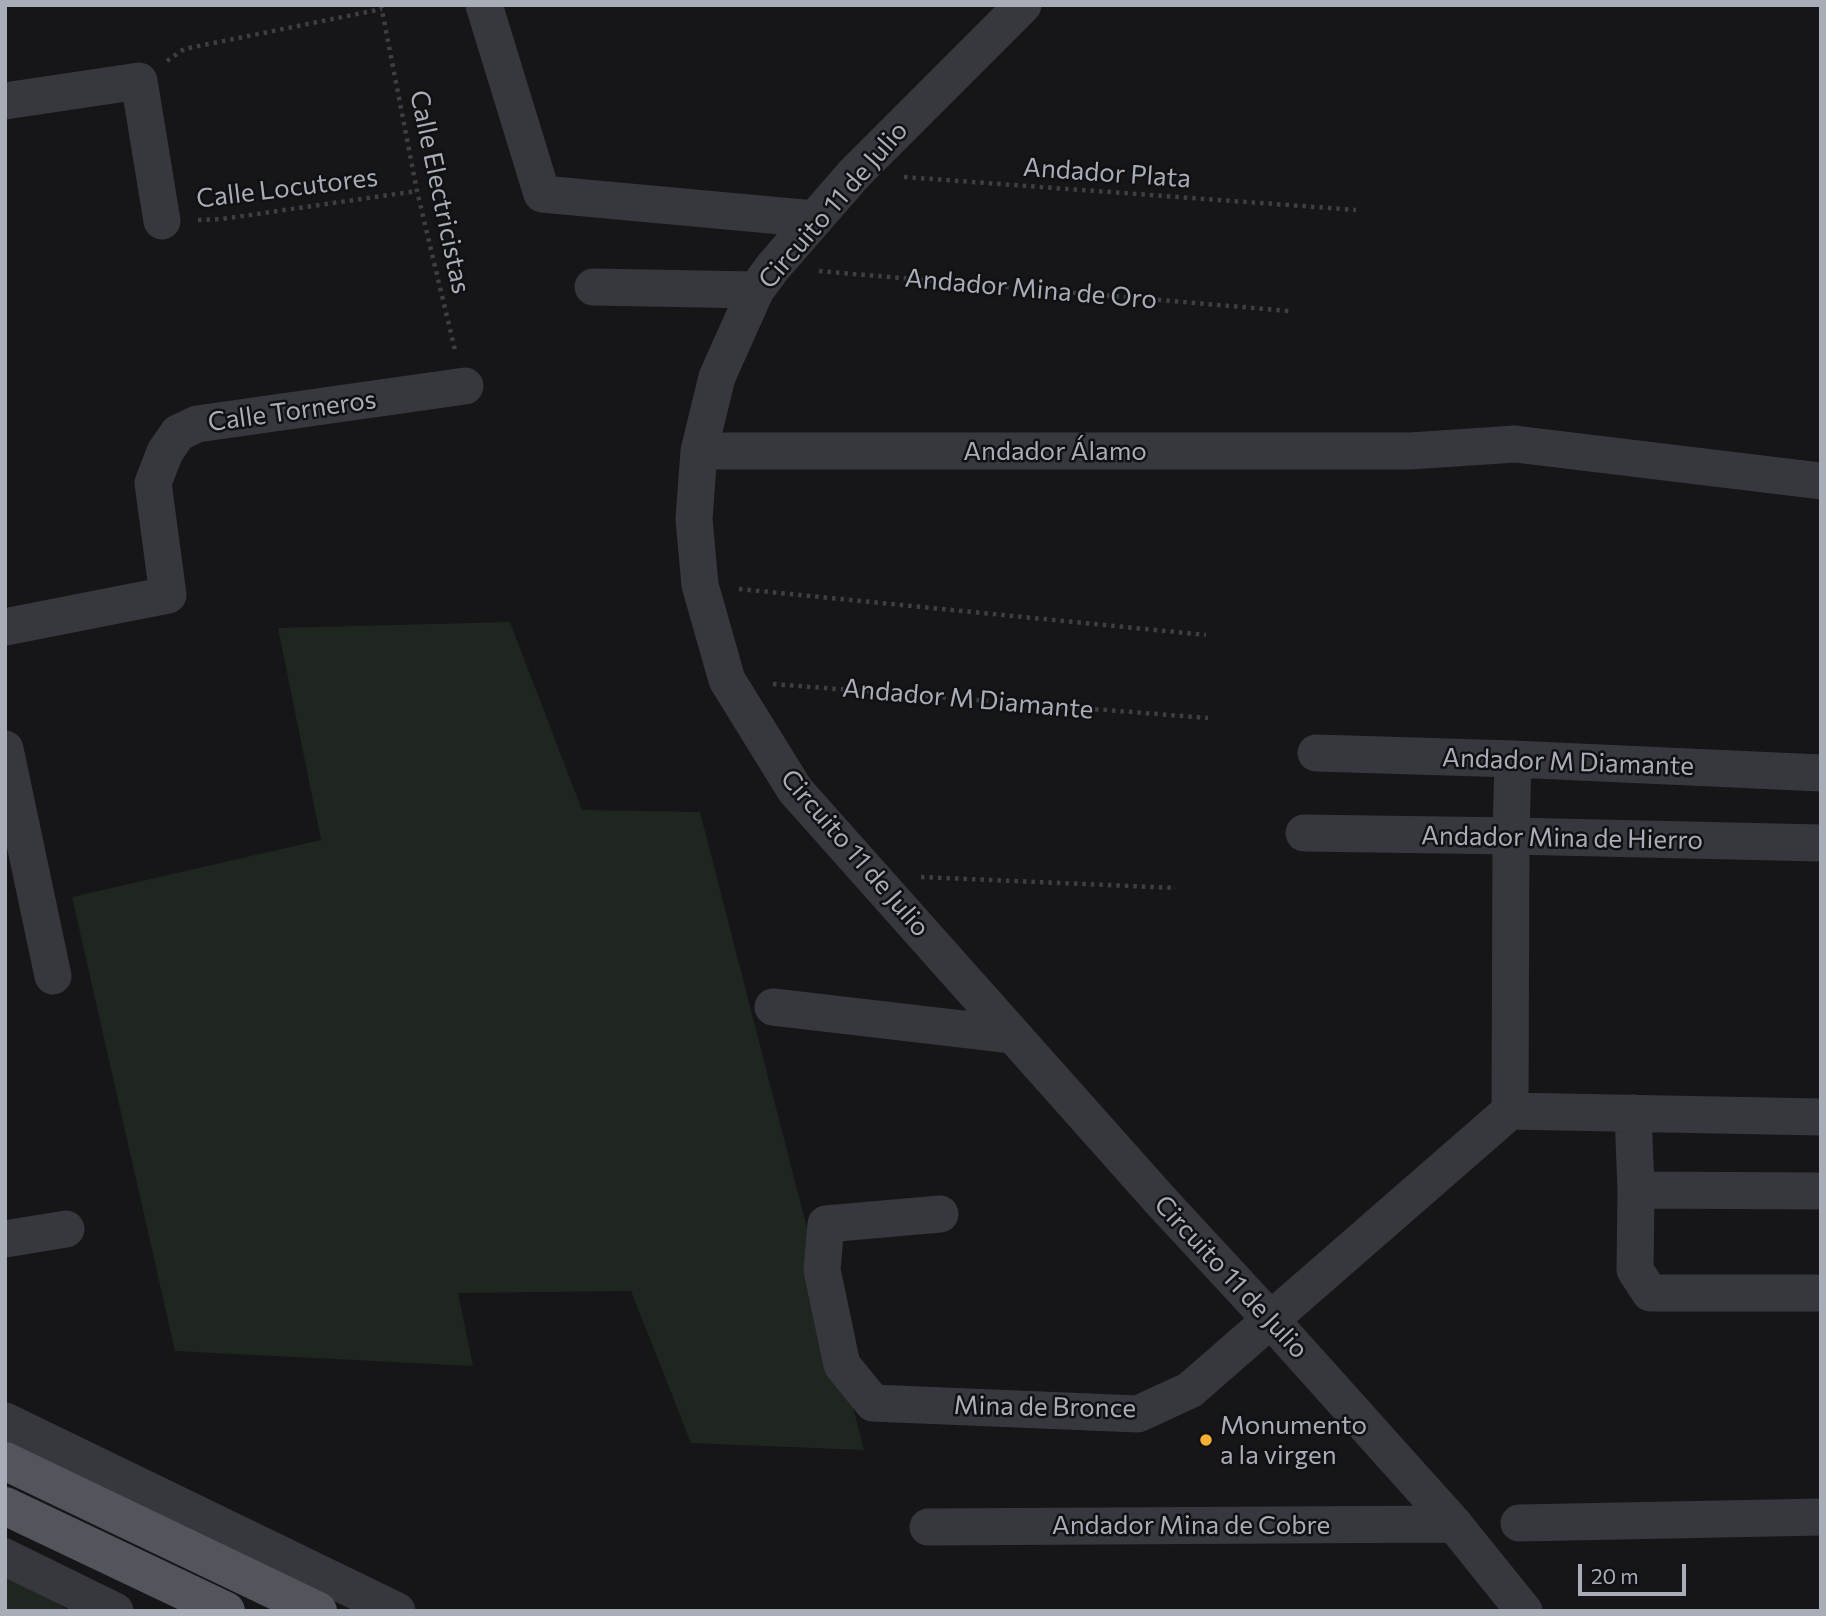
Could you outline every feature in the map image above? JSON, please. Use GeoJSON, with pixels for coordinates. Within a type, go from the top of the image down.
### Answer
{"type":"FeatureCollection","features":[{"type":"Feature","properties":{"kind":"main road"},"geometry":{"type":"LineString","coordinates":[[5,1461],[318,1611]]}},
{"type":"Feature","properties":{"kind":"main road"},"geometry":{"type":"LineString","coordinates":[[5,1506],[226,1611]]}},
{"type":"Feature","properties":{"kind":"street"},"geometry":{"type":"LineString","coordinates":[[484,5],[542,194],[814,219]]}},
{"type":"Feature","properties":{"kind":"street","name":"Circuito 11 de Julio"},"geometry":{"type":"LineString","coordinates":[[1023,5],[854,174],[814,219],[765,279],[717,377],[699,451],[694,519],[700,585],[727,680],[794,790],[1454,1524],[1524,1611]]}},
{"type":"Feature","properties":{"kind":"street"},"geometry":{"type":"LineString","coordinates":[[5,101],[139,81],[162,221]]}},
{"type":"Feature","properties":{"kind":"street"},"geometry":{"type":"LineString","coordinates":[[593,287],[765,279]]}},
{"type":"Feature","properties":{"kind":"street","name":"Calle Torneros"},"geometry":{"type":"LineString","coordinates":[[5,627],[168,595],[153,483],[165,452],[178,433],[197,424],[465,386]]}},
{"type":"Feature","properties":{"kind":"street","name":"Andador Álamo"},"geometry":{"type":"LineString","coordinates":[[699,451],[1410,451],[1515,443],[1821,481]]}},
{"type":"Feature","properties":{"kind":"street"},"geometry":{"type":"LineString","coordinates":[[5,749],[19,883],[53,976]]}},
{"type":"Feature","properties":{"kind":"street","name":"Andador M Diamante"},"geometry":{"type":"LineString","coordinates":[[1316,753],[1821,773]]}},
{"type":"Feature","properties":{"kind":"street"},"geometry":{"type":"LineString","coordinates":[[1513,759],[1510,836],[1510,1111],[1821,1117]]}},
{"type":"Feature","properties":{"kind":"street","name":"Andador Mina de Hierro"},"geometry":{"type":"LineString","coordinates":[[1304,833],[1821,843]]}},
{"type":"Feature","properties":{"kind":"street"},"geometry":{"type":"LineString","coordinates":[[774,1007],[1013,1035]]}},
{"type":"Feature","properties":{"kind":"street","name":"Mina de Bronce"},"geometry":{"type":"LineString","coordinates":[[940,1214],[826,1224],[822,1270],[842,1364],[873,1403],[1138,1413],[1190,1390],[1510,1111]]}},
{"type":"Feature","properties":{"kind":"street"},"geometry":{"type":"LineString","coordinates":[[1633,1113],[1635,1270],[1650,1293],[1821,1293]]}},
{"type":"Feature","properties":{"kind":"street"},"geometry":{"type":"LineString","coordinates":[[1636,1190],[1821,1191]]}},
{"type":"Feature","properties":{"kind":"street"},"geometry":{"type":"LineString","coordinates":[[5,1239],[66,1228]]}},
{"type":"Feature","properties":{"kind":"street"},"geometry":{"type":"LineString","coordinates":[[5,1421],[397,1611]]}},
{"type":"Feature","properties":{"kind":"street"},"geometry":{"type":"LineString","coordinates":[[1519,1523],[1821,1517]]}},
{"type":"Feature","properties":{"kind":"street","name":"Andador Mina de Cobre"},"geometry":{"type":"LineString","coordinates":[[928,1527],[1454,1524]]}},
{"type":"Feature","properties":{"kind":"street"},"geometry":{"type":"LineString","coordinates":[[5,1558],[115,1611]]}},
{"type":"Feature","properties":{"kind":"path"},"geometry":{"type":"LineString","coordinates":[[139,81],[184,48],[382,7]]}},
{"type":"Feature","properties":{"kind":"path","name":"Calle Electricistas"},"geometry":{"type":"LineString","coordinates":[[382,7],[417,191],[465,386]]}},
{"type":"Feature","properties":{"kind":"path","name":"Andador Plata"},"geometry":{"type":"LineString","coordinates":[[854,174],[1356,210]]}},
{"type":"Feature","properties":{"kind":"path","name":"Calle Locutores"},"geometry":{"type":"LineString","coordinates":[[162,221],[222,219],[417,191]]}},
{"type":"Feature","properties":{"kind":"path","name":"Andador Mina de Oro"},"geometry":{"type":"LineString","coordinates":[[765,279],[1289,312]]}},
{"type":"Feature","properties":{"kind":"path"},"geometry":{"type":"LineString","coordinates":[[700,585],[1206,635]]}},
{"type":"Feature","properties":{"kind":"path","name":"Andador M Diamante"},"geometry":{"type":"LineString","coordinates":[[727,680],[1208,718]]}},
{"type":"Feature","properties":{"kind":"path"},"geometry":{"type":"LineString","coordinates":[[912,876],[1176,888]]}},
{"type":"Feature","properties":{"kind":"shaded area"},"geometry":{"type":"Polygon","coordinates":[[[510,622],[582,810],[700,812],[864,1450],[691,1443],[631,1291],[458,1293],[473,1366],[175,1351],[72,897],[321,840],[278,628],[510,622]]]}},
{"type":"Feature","properties":{"kind":"shaded area"},"geometry":{"type":"Polygon","coordinates":[[[5,1573],[21,1580],[69,1611],[5,1611],[5,1573]]]}},
{"type":"Feature","properties":{"kind":"place","name":"Monumento a la virgen"},"geometry":{"type":"Point","coordinates":[1206,1440]}}]}
